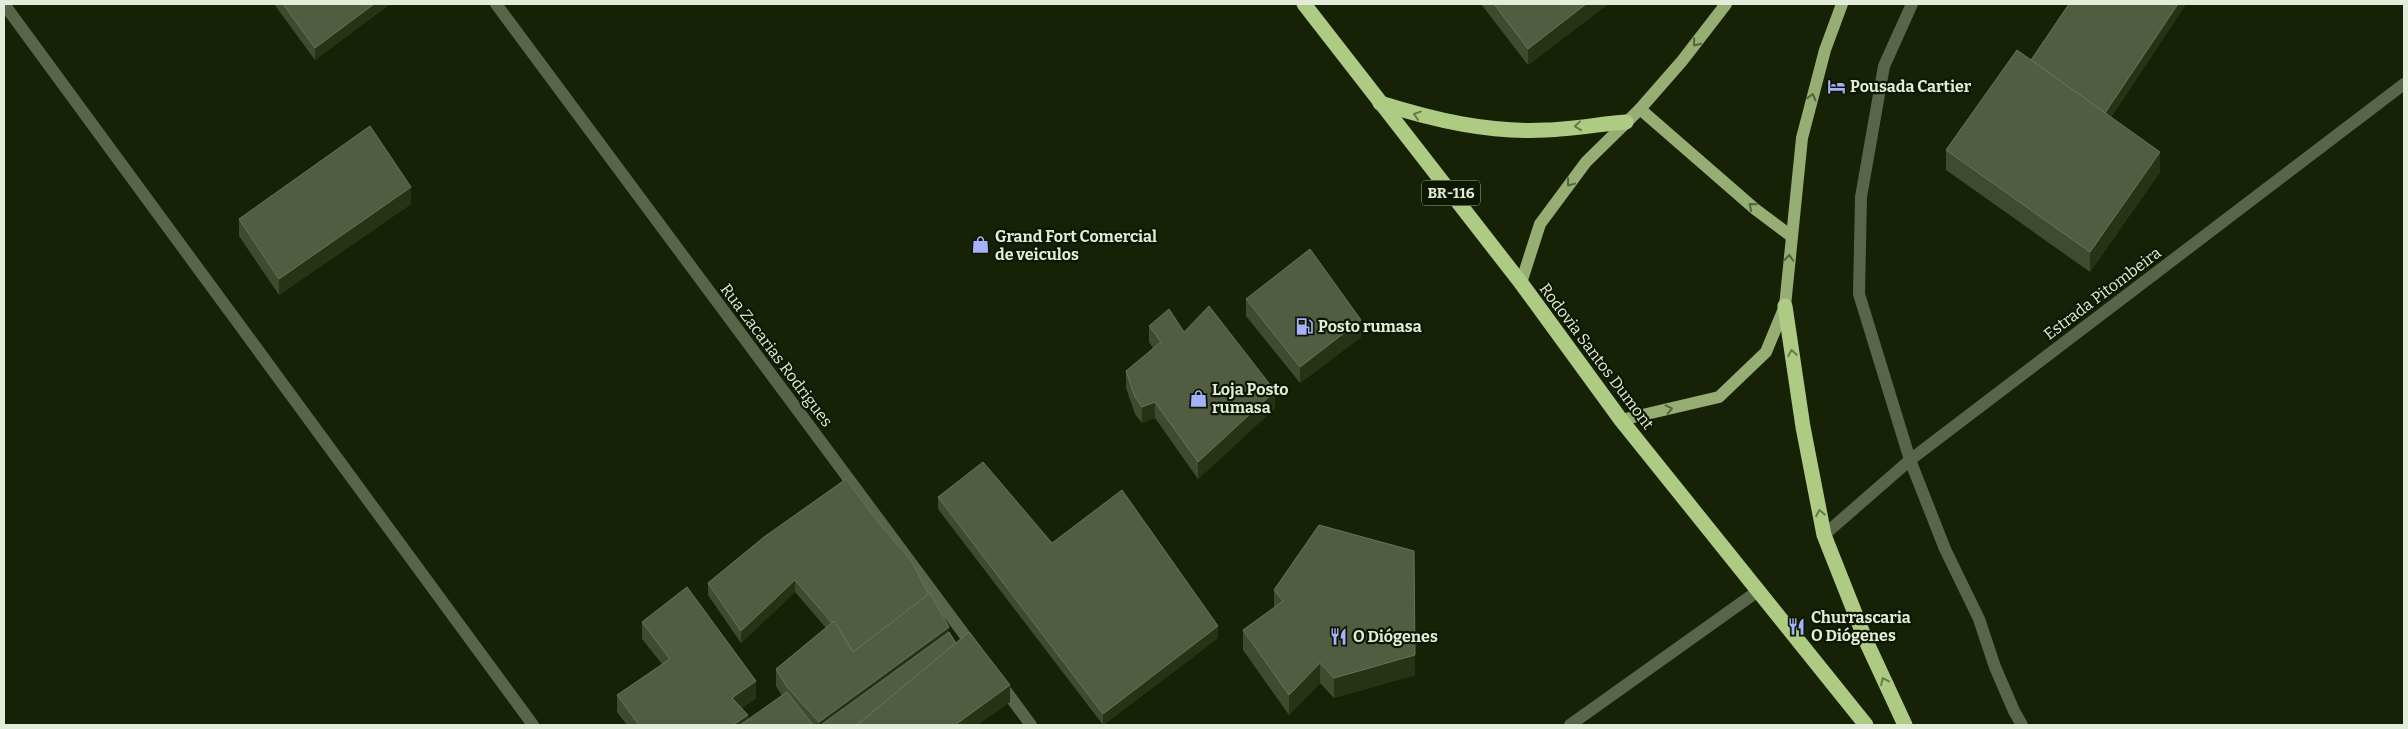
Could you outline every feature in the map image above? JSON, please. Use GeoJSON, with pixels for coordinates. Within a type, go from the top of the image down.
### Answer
{"type":"FeatureCollection","features":[{"type":"Feature","properties":{"kind":"highway","name":"Rodovia Santos Dumont"},"geometry":{"type":"LineString","coordinates":[[1304,4],[1521,283],[1622,420],[1866,725]]}},
{"type":"Feature","properties":{"kind":"highway"},"geometry":{"type":"LineString","coordinates":[[1380,103],[1432,119],[1509,130],[1546,130],[1626,122]]}},
{"type":"Feature","properties":{"kind":"highway"},"geometry":{"type":"LineString","coordinates":[[1785,306],[1803,427],[1824,535],[1866,641],[1905,725]]}},
{"type":"Feature","properties":{"kind":"main road"},"geometry":{"type":"LineString","coordinates":[[1521,283],[1540,224],[1586,162],[1640,109],[1682,61],[1726,4]]}},
{"type":"Feature","properties":{"kind":"main road"},"geometry":{"type":"LineString","coordinates":[[1622,420],[1719,397],[1766,352],[1785,306],[1790,236],[1802,138],[1825,50],[1842,4]]}},
{"type":"Feature","properties":{"kind":"main road"},"geometry":{"type":"LineString","coordinates":[[1640,109],[1755,209],[1790,236]]}},
{"type":"Feature","properties":{"kind":"street"},"geometry":{"type":"LineString","coordinates":[[4,4],[533,725]]}},
{"type":"Feature","properties":{"kind":"street","name":"Rua Zacarias Rodrigues"},"geometry":{"type":"LineString","coordinates":[[496,4],[1032,725]]}},
{"type":"Feature","properties":{"kind":"street"},"geometry":{"type":"LineString","coordinates":[[1912,4],[1884,66],[1861,196],[1859,294],[1910,460],[1945,549],[1979,619],[2006,694],[2022,725]]}},
{"type":"Feature","properties":{"kind":"street","name":"Estrada Pitombeira"},"geometry":{"type":"LineString","coordinates":[[1824,535],[1910,460],[2404,84]]}},
{"type":"Feature","properties":{"kind":"street"},"geometry":{"type":"LineString","coordinates":[[1570,725],[1758,591]]}},
{"type":"Feature","properties":{"kind":"building"},"geometry":{"type":"Polygon","coordinates":[[[283,4],[374,4],[315,48],[283,4]]]}},
{"type":"Feature","properties":{"kind":"building"},"geometry":{"type":"Polygon","coordinates":[[[1494,4],[1586,4],[1528,49],[1494,4]]]}},
{"type":"Feature","properties":{"kind":"building"},"geometry":{"type":"Polygon","coordinates":[[[2069,4],[2178,4],[2105,113],[2031,60],[2069,4]]]}},
{"type":"Feature","properties":{"kind":"building"},"geometry":{"type":"Polygon","coordinates":[[[2017,50],[2160,152],[2090,252],[1946,150],[2017,50]]]}},
{"type":"Feature","properties":{"kind":"building"},"geometry":{"type":"Polygon","coordinates":[[[370,126],[411,187],[279,279],[239,219],[370,126]]]}},
{"type":"Feature","properties":{"kind":"building","name":"Posto rumasa"},"geometry":{"type":"Polygon","coordinates":[[[1310,249],[1361,320],[1300,367],[1246,299],[1310,249]]]}},
{"type":"Feature","properties":{"kind":"building","name":"Loja Posto rumasa"},"geometry":{"type":"Polygon","coordinates":[[[1209,306],[1275,391],[1198,462],[1155,402],[1142,407],[1135,397],[1126,371],[1161,342],[1149,326],[1169,309],[1184,332],[1209,306]]]}},
{"type":"Feature","properties":{"kind":"building"},"geometry":{"type":"Polygon","coordinates":[[[983,462],[1052,543],[1122,490],[1218,626],[1103,714],[938,497],[983,462]]]}},
{"type":"Feature","properties":{"kind":"building"},"geometry":{"type":"Polygon","coordinates":[[[846,479],[875,518],[912,562],[929,595],[853,652],[834,621],[832,623],[795,580],[741,631],[708,583],[764,537],[846,479]]]}},
{"type":"Feature","properties":{"kind":"building","name":"O Diógenes"},"geometry":{"type":"Polygon","coordinates":[[[1319,525],[1414,551],[1415,655],[1334,678],[1320,663],[1289,695],[1243,630],[1283,601],[1274,590],[1319,525]]]}},
{"type":"Feature","properties":{"kind":"building"},"geometry":{"type":"Polygon","coordinates":[[[687,587],[756,681],[732,698],[748,715],[733,725],[639,725],[617,695],[670,659],[642,622],[687,587]]]}},
{"type":"Feature","properties":{"kind":"building"},"geometry":{"type":"Polygon","coordinates":[[[930,593],[949,627],[819,722],[787,687],[776,669],[834,621],[853,652],[930,593]]]}},
{"type":"Feature","properties":{"kind":"building"},"geometry":{"type":"Polygon","coordinates":[[[949,632],[956,643],[857,725],[821,725],[949,632]]]}},
{"type":"Feature","properties":{"kind":"building"},"geometry":{"type":"Polygon","coordinates":[[[969,632],[1010,685],[955,725],[857,725],[969,632]]]}},
{"type":"Feature","properties":{"kind":"building"},"geometry":{"type":"Polygon","coordinates":[[[787,692],[813,725],[740,725],[787,692]]]}},
{"type":"Feature","properties":{"kind":"place","name":"Pousada Cartier"},"geometry":{"type":"Point","coordinates":[1836,86]}},
{"type":"Feature","properties":{"kind":"place","name":"Grand Fort Comercial de veiculos"},"geometry":{"type":"Point","coordinates":[981,245]}},
{"type":"Feature","properties":{"kind":"place","name":"Posto rumasa"},"geometry":{"type":"Point","coordinates":[1304,326]}},
{"type":"Feature","properties":{"kind":"place","name":"Loja Posto rumasa"},"geometry":{"type":"Point","coordinates":[1198,398]}},
{"type":"Feature","properties":{"kind":"place","name":"Churrascaria O Diógenes"},"geometry":{"type":"Point","coordinates":[1797,626]}},
{"type":"Feature","properties":{"kind":"place","name":"O Diógenes"},"geometry":{"type":"Point","coordinates":[1339,636]}}]}
